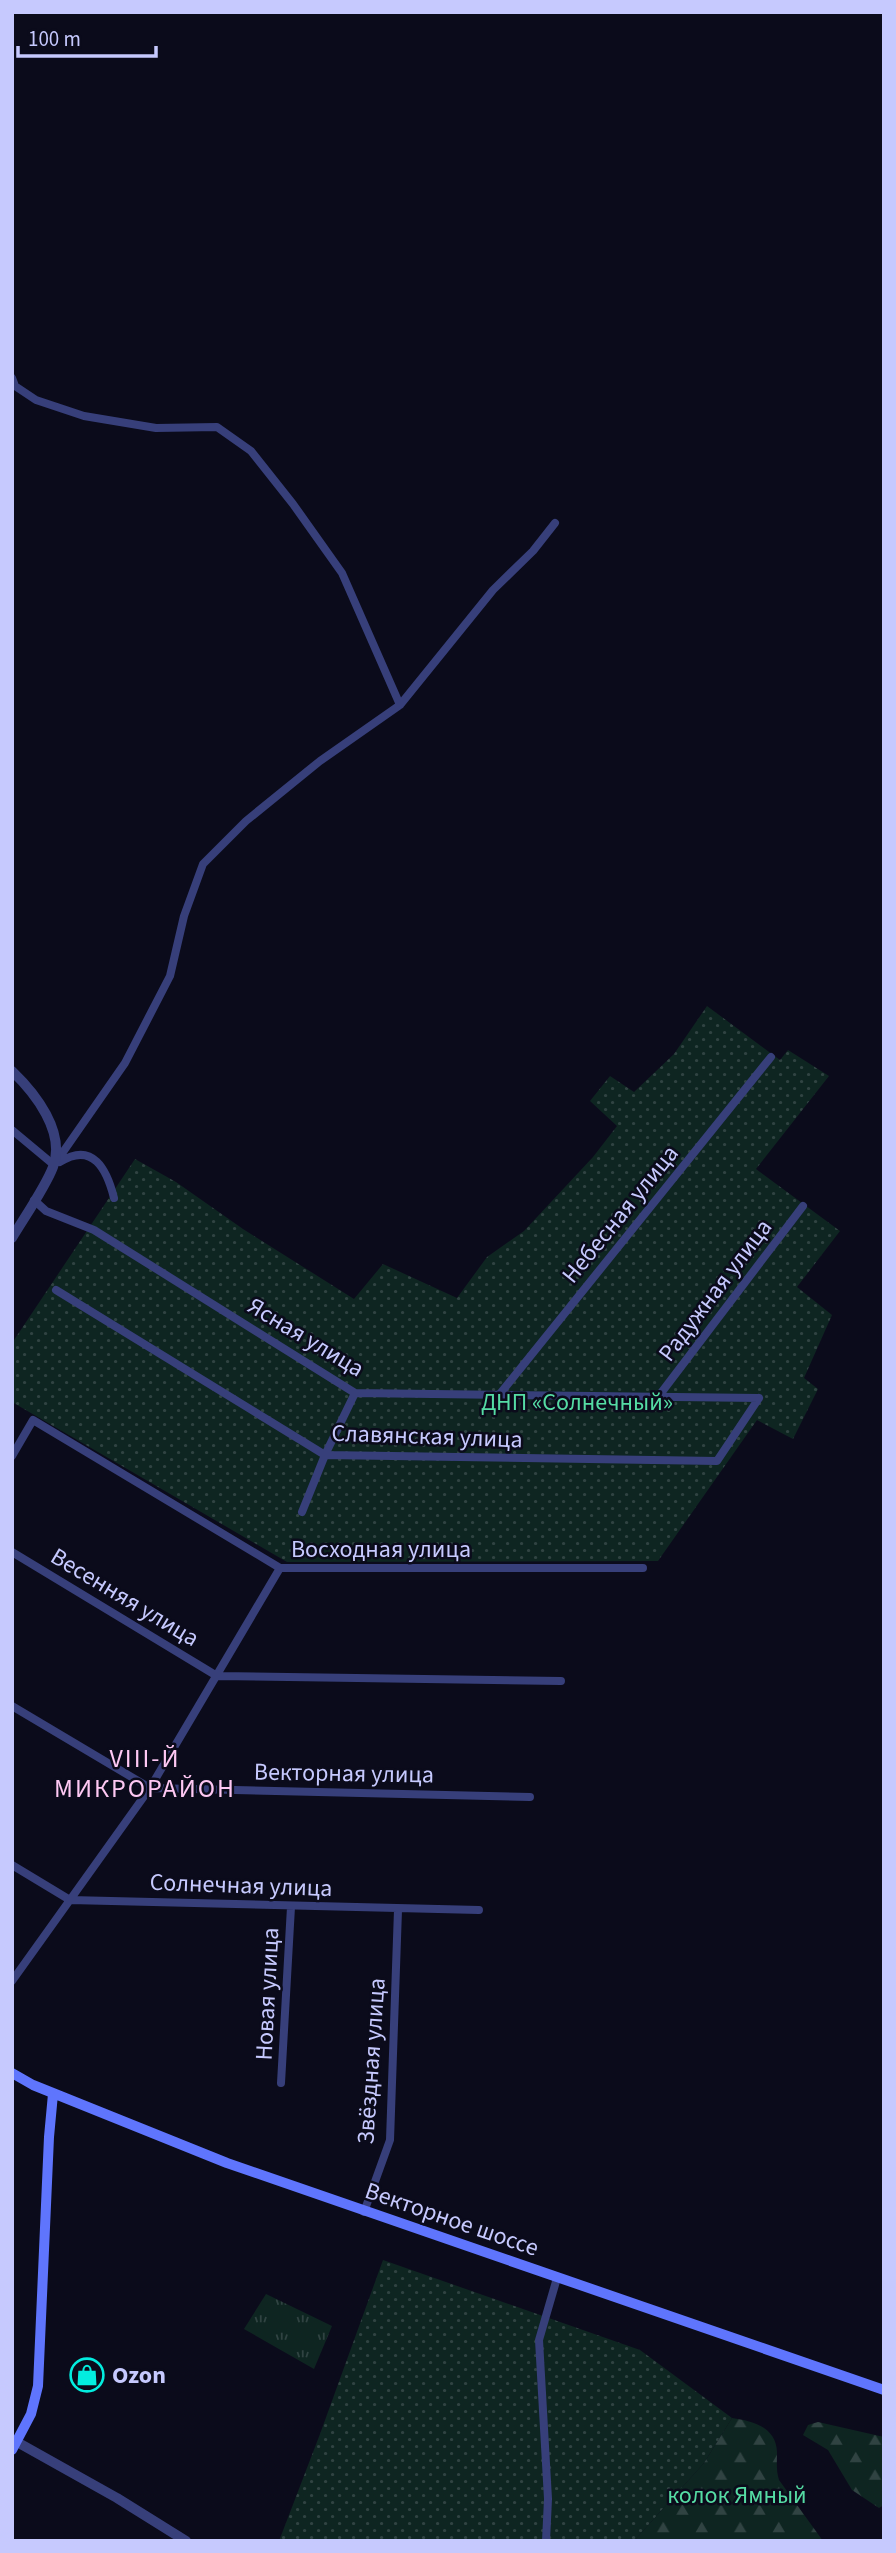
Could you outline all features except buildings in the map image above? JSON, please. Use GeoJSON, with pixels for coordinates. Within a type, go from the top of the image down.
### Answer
{"type":"FeatureCollection","features":[{"type":"Feature","properties":{"kind":"main road","name":"Векторное шоссе"},"geometry":{"type":"LineString","coordinates":[[12,2073],[53,2094],[227,2163],[884,2390]]}},
{"type":"Feature","properties":{"kind":"main road"},"geometry":{"type":"LineString","coordinates":[[14,2446],[31,2414],[38,2386],[48,2150],[53,2094]]}},
{"type":"Feature","properties":{"kind":"street"},"geometry":{"type":"LineString","coordinates":[[12,377],[15,386],[36,400],[84,416],[156,428],[217,427],[251,451],[342,573],[400,705]]}},
{"type":"Feature","properties":{"kind":"street"},"geometry":{"type":"LineString","coordinates":[[12,1238],[54,1165],[125,1063],[170,976],[184,916],[203,864],[246,821],[320,761],[400,705],[493,590],[533,551],[555,523]]}},
{"type":"Feature","properties":{"kind":"street","name":"Небесная улица"},"geometry":{"type":"LineString","coordinates":[[499,1395],[771,1057]]}},
{"type":"Feature","properties":{"kind":"street"},"geometry":{"type":"LineString","coordinates":[[12,1071],[39,1101],[50,1120],[55,1142],[54,1165]]}},
{"type":"Feature","properties":{"kind":"street"},"geometry":{"type":"LineString","coordinates":[[12,1130],[54,1165]]}},
{"type":"Feature","properties":{"kind":"street"},"geometry":{"type":"LineString","coordinates":[[54,1165],[70,1155],[79,1154],[98,1161],[108,1175],[114,1198]]}},
{"type":"Feature","properties":{"kind":"street","name":"Ясная улица"},"geometry":{"type":"LineString","coordinates":[[34,1200],[46,1211],[94,1230],[355,1393],[759,1398],[717,1461]]}},
{"type":"Feature","properties":{"kind":"street","name":"Радужная улица"},"geometry":{"type":"LineString","coordinates":[[658,1397],[803,1206]]}},
{"type":"Feature","properties":{"kind":"street","name":"Славянская улица"},"geometry":{"type":"LineString","coordinates":[[56,1290],[325,1455],[717,1461]]}},
{"type":"Feature","properties":{"kind":"street"},"geometry":{"type":"LineString","coordinates":[[302,1512],[325,1455],[355,1393]]}},
{"type":"Feature","properties":{"kind":"street","name":"Восходная улица"},"geometry":{"type":"LineString","coordinates":[[12,1456],[33,1420],[280,1568],[643,1568]]}},
{"type":"Feature","properties":{"kind":"street","name":"Весенняя улица"},"geometry":{"type":"LineString","coordinates":[[12,1552],[217,1676]]}},
{"type":"Feature","properties":{"kind":"street"},"geometry":{"type":"LineString","coordinates":[[12,1982],[150,1788],[280,1568]]}},
{"type":"Feature","properties":{"kind":"street"},"geometry":{"type":"LineString","coordinates":[[217,1676],[561,1681]]}},
{"type":"Feature","properties":{"kind":"street","name":"Векторная улица"},"geometry":{"type":"LineString","coordinates":[[12,1706],[150,1788],[530,1797]]}},
{"type":"Feature","properties":{"kind":"street"},"geometry":{"type":"LineString","coordinates":[[12,1865],[70,1900]]}},
{"type":"Feature","properties":{"kind":"street","name":"Солнечная улица"},"geometry":{"type":"LineString","coordinates":[[70,1900],[156,1901],[291,1908],[479,1910]]}},
{"type":"Feature","properties":{"kind":"street","name":"Новая улица"},"geometry":{"type":"LineString","coordinates":[[281,2083],[291,1908]]}},
{"type":"Feature","properties":{"kind":"street","name":"Звёздная улица"},"geometry":{"type":"LineString","coordinates":[[364,2212],[390,2140],[398,1910]]}},
{"type":"Feature","properties":{"kind":"street"},"geometry":{"type":"LineString","coordinates":[[546,2541],[548,2500],[539,2340],[557,2277]]}},
{"type":"Feature","properties":{"kind":"street"},"geometry":{"type":"LineString","coordinates":[[14,2446],[117,2498],[186,2541]]}},
{"type":"Feature","properties":{"kind":"green space","name":"ДНП «Солнечный»"},"geometry":{"type":"Polygon","coordinates":[[[707,1006],[780,1060],[788,1050],[829,1076],[756,1169],[840,1231],[797,1287],[832,1315],[804,1378],[818,1389],[793,1439],[757,1420],[658,1561],[287,1562],[12,1402],[12,1343],[135,1159],[176,1182],[243,1229],[354,1299],[383,1264],[457,1298],[487,1257],[524,1231],[593,1157],[617,1126],[590,1101],[610,1076],[634,1092],[674,1054],[707,1006]]]}},
{"type":"Feature","properties":{"kind":"green space"},"geometry":{"type":"Polygon","coordinates":[[[383,2260],[640,2350],[732,2418],[704,2463],[634,2541],[279,2541],[383,2260]]]}},
{"type":"Feature","properties":{"kind":"green space"},"geometry":{"type":"Polygon","coordinates":[[[266,2294],[332,2326],[314,2369],[244,2329],[266,2294]]]}},
{"type":"Feature","properties":{"kind":"green space","name":"колок Ямный"},"geometry":{"type":"Polygon","coordinates":[[[732,2418],[755,2423],[768,2431],[776,2443],[779,2480],[823,2541],[634,2541],[704,2463],[732,2418]]]}},
{"type":"Feature","properties":{"kind":"green space"},"geometry":{"type":"Polygon","coordinates":[[[818,2422],[884,2437],[884,2505],[879,2508],[852,2490],[828,2450],[803,2435],[808,2425],[818,2422]]]}},
{"type":"Feature","properties":{"kind":"place","name":"Ozon"},"geometry":{"type":"Point","coordinates":[87,2375]}},
{"type":"Feature","properties":{"kind":"district","name":"VIII-Й МИКРОРАЙОН"},"geometry":{"type":"Point","coordinates":[145,1772]}}]}
